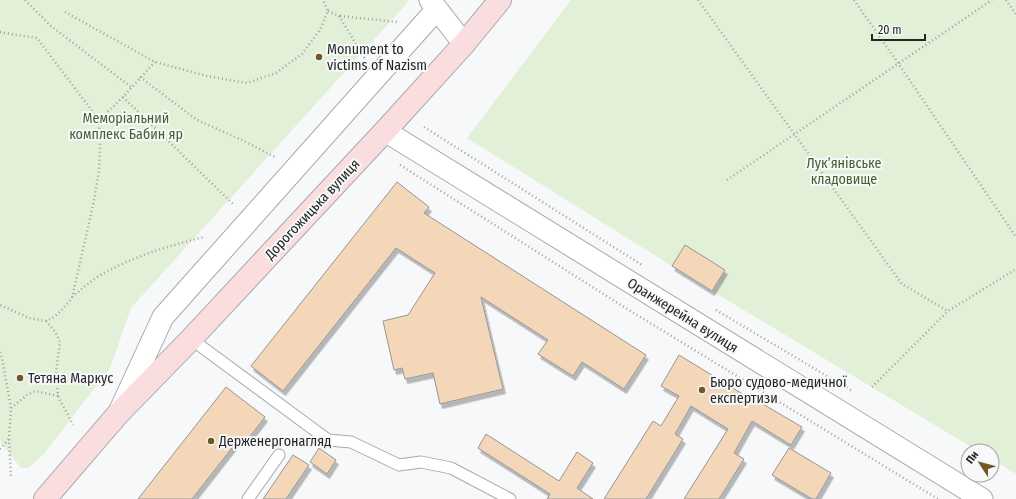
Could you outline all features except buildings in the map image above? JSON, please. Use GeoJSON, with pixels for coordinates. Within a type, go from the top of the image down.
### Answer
{"type":"FeatureCollection","features":[{"type":"Feature","properties":{"kind":"street","name":"Дорогожицька вулиця"},"geometry":{"type":"LineString","coordinates":[[45,499],[118,414],[191,340],[385,131],[464,44],[500,0]]}},
{"type":"Feature","properties":{"kind":"street","name":"Дорогожицька вулиця"},"geometry":{"type":"LineString","coordinates":[[118,414],[163,317],[433,4]]}},
{"type":"Feature","properties":{"kind":"street"},"geometry":{"type":"LineString","coordinates":[[433,4],[464,44]]}},
{"type":"Feature","properties":{"kind":"street","name":"Оранжерейна вулиця"},"geometry":{"type":"LineString","coordinates":[[385,131],[982,499]]}},
{"type":"Feature","properties":{"kind":"lane"},"geometry":{"type":"LineString","coordinates":[[191,340],[328,440],[351,442],[399,465],[421,462],[451,468],[510,499]]}},
{"type":"Feature","properties":{"kind":"lane"},"geometry":{"type":"LineString","coordinates":[[248,499],[279,455]]}},
{"type":"Feature","properties":{"kind":"path"},"geometry":{"type":"LineString","coordinates":[[25,0],[51,26],[131,87]]}},
{"type":"Feature","properties":{"kind":"path"},"geometry":{"type":"LineString","coordinates":[[323,0],[328,11],[339,16],[398,22]]}},
{"type":"Feature","properties":{"kind":"path"},"geometry":{"type":"LineString","coordinates":[[698,0],[902,284],[948,311]]}},
{"type":"Feature","properties":{"kind":"path"},"geometry":{"type":"LineString","coordinates":[[854,0],[1016,237]]}},
{"type":"Feature","properties":{"kind":"path"},"geometry":{"type":"LineString","coordinates":[[727,180],[992,0]]}},
{"type":"Feature","properties":{"kind":"path"},"geometry":{"type":"LineString","coordinates":[[1006,0],[1016,14]]}},
{"type":"Feature","properties":{"kind":"path"},"geometry":{"type":"LineString","coordinates":[[65,12],[155,62],[207,76],[247,83],[276,73],[302,54],[320,30],[328,11]]}},
{"type":"Feature","properties":{"kind":"path"},"geometry":{"type":"LineString","coordinates":[[339,16],[365,59]]}},
{"type":"Feature","properties":{"kind":"path"},"geometry":{"type":"LineString","coordinates":[[0,32],[37,38],[99,120],[99,170],[94,201],[72,298]]}},
{"type":"Feature","properties":{"kind":"path"},"geometry":{"type":"LineString","coordinates":[[99,120],[123,97],[155,62]]}},
{"type":"Feature","properties":{"kind":"path"},"geometry":{"type":"LineString","coordinates":[[140,77],[197,120],[277,158]]}},
{"type":"Feature","properties":{"kind":"path"},"geometry":{"type":"LineString","coordinates":[[123,97],[234,205]]}},
{"type":"Feature","properties":{"kind":"path"},"geometry":{"type":"LineString","coordinates":[[424,127],[645,266]]}},
{"type":"Feature","properties":{"kind":"path"},"geometry":{"type":"LineString","coordinates":[[394,161],[624,307],[938,499]]}},
{"type":"Feature","properties":{"kind":"path"},"geometry":{"type":"LineString","coordinates":[[0,305],[29,318],[46,321],[60,312],[72,298],[98,277],[134,259],[180,243],[204,238]]}},
{"type":"Feature","properties":{"kind":"path"},"geometry":{"type":"LineString","coordinates":[[872,387],[948,311],[1016,269]]}},
{"type":"Feature","properties":{"kind":"path"},"geometry":{"type":"LineString","coordinates":[[712,308],[852,391]]}},
{"type":"Feature","properties":{"kind":"path"},"geometry":{"type":"LineString","coordinates":[[46,321],[56,333],[60,342],[56,372],[58,396],[73,425]]}},
{"type":"Feature","properties":{"kind":"path"},"geometry":{"type":"LineString","coordinates":[[0,352],[11,408],[9,438],[11,478]]}},
{"type":"Feature","properties":{"kind":"path"},"geometry":{"type":"LineString","coordinates":[[11,408],[27,395],[35,391],[58,396]]}},
{"type":"Feature","properties":{"kind":"path"},"geometry":{"type":"LineString","coordinates":[[0,449],[9,438]]}},
{"type":"Feature","properties":{"kind":"green space","name":"Меморіальний комплекс Бабин яр"},"geometry":{"type":"Polygon","coordinates":[[[0,0],[407,0],[408,2],[131,308],[110,368],[43,455],[28,468],[21,468],[0,441],[0,0]]]}},
{"type":"Feature","properties":{"kind":"green space","name":"Лукʼянівське кладовище"},"geometry":{"type":"Polygon","coordinates":[[[571,0],[1016,0],[1016,474],[1000,464],[1000,443],[965,443],[712,291],[467,138],[571,0]]]}},
{"type":"Feature","properties":{"kind":"place","name":"Monument to victims of Nazism"},"geometry":{"type":"Point","coordinates":[319,57]}},
{"type":"Feature","properties":{"kind":"place","name":"Тетяна Маркус"},"geometry":{"type":"Point","coordinates":[20,378]}},
{"type":"Feature","properties":{"kind":"place","name":"Бюро судово-медичної експертизи"},"geometry":{"type":"Point","coordinates":[702,390]}},
{"type":"Feature","properties":{"kind":"place","name":"Держенергонагляд"},"geometry":{"type":"Point","coordinates":[211,441]}}]}
